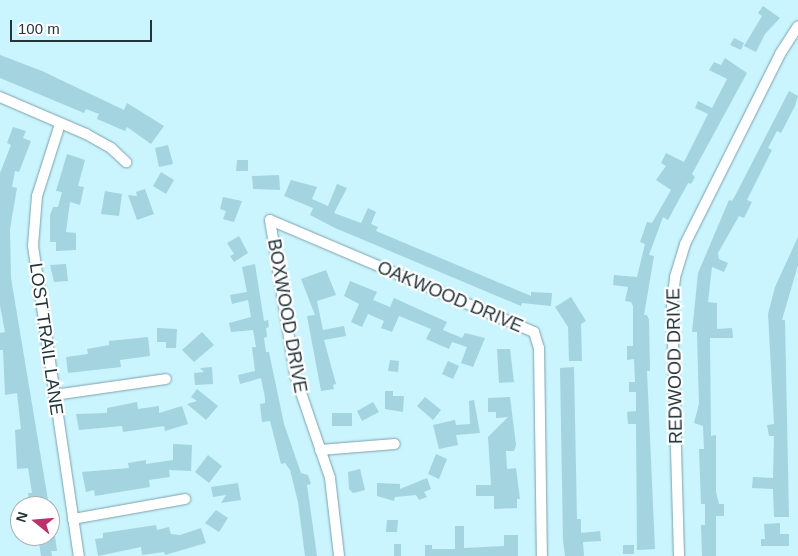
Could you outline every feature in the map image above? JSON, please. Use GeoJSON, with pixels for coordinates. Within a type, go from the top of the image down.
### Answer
{"type":"FeatureCollection","features":[{"type":"Feature","properties":{"kind":"street","name":"REDWOOD DRIVE"},"geometry":{"type":"LineString","coordinates":[[679,556],[672,303],[674,277],[685,244],[780,54],[798,26]]}},
{"type":"Feature","properties":{"kind":"street"},"geometry":{"type":"LineString","coordinates":[[0,97],[111,148],[126,162]]}},
{"type":"Feature","properties":{"kind":"street","name":"LOST TRAIL LANE"},"geometry":{"type":"LineString","coordinates":[[60,124],[37,196],[32,246],[79,556]]}},
{"type":"Feature","properties":{"kind":"street","name":"BOXWOOD DRIVE"},"geometry":{"type":"LineString","coordinates":[[270,220],[295,375],[332,489],[339,556]]}},
{"type":"Feature","properties":{"kind":"street","name":"OAKWOOD DRIVE"},"geometry":{"type":"LineString","coordinates":[[270,220],[534,332],[540,348],[542,556]]}},
{"type":"Feature","properties":{"kind":"street"},"geometry":{"type":"LineString","coordinates":[[54,395],[166,379]]}},
{"type":"Feature","properties":{"kind":"street"},"geometry":{"type":"LineString","coordinates":[[320,450],[395,444]]}},
{"type":"Feature","properties":{"kind":"street"},"geometry":{"type":"LineString","coordinates":[[73,518],[185,499]]}},
{"type":"Feature","properties":{"kind":"building"},"geometry":{"type":"Polygon","coordinates":[[[763,6],[780,18],[765,34],[756,52],[744,46],[762,16],[758,13],[763,6]]]}},
{"type":"Feature","properties":{"kind":"building"},"geometry":{"type":"Polygon","coordinates":[[[734,38],[744,43],[741,50],[730,45],[734,38]]]}},
{"type":"Feature","properties":{"kind":"building"},"geometry":{"type":"Polygon","coordinates":[[[0,55],[42,71],[124,110],[127,103],[164,126],[151,144],[127,127],[125,131],[97,119],[99,114],[86,109],[84,113],[0,78],[0,55]]]}},
{"type":"Feature","properties":{"kind":"building"},"geometry":{"type":"Polygon","coordinates":[[[725,58],[747,73],[692,174],[695,177],[691,184],[688,183],[668,220],[663,217],[649,255],[654,256],[644,315],[647,315],[649,320],[650,371],[647,371],[655,549],[637,550],[636,424],[628,424],[627,412],[636,411],[636,392],[629,392],[629,382],[635,382],[634,359],[627,360],[627,346],[633,346],[633,306],[631,302],[625,301],[628,287],[613,285],[614,275],[637,277],[645,244],[640,242],[647,222],[652,223],[671,190],[656,180],[666,166],[661,163],[666,153],[684,162],[708,114],[695,108],[698,101],[712,108],[727,79],[709,70],[714,62],[721,65],[725,58]]]}},
{"type":"Feature","properties":{"kind":"building"},"geometry":{"type":"Polygon","coordinates":[[[789,91],[798,96],[795,106],[781,133],[777,131],[768,148],[772,150],[747,200],[752,202],[744,218],[739,216],[718,253],[719,259],[728,263],[724,272],[712,267],[708,302],[717,303],[717,329],[732,328],[733,338],[710,338],[711,436],[716,435],[716,492],[719,504],[724,504],[724,516],[716,516],[716,556],[702,556],[701,525],[705,525],[705,504],[701,504],[699,449],[704,449],[703,426],[694,423],[699,404],[697,332],[692,332],[698,273],[729,200],[732,201],[736,194],[789,91]]]}},
{"type":"Feature","properties":{"kind":"building"},"geometry":{"type":"Polygon","coordinates":[[[13,127],[26,131],[23,138],[31,141],[19,172],[15,171],[12,187],[17,188],[10,229],[11,278],[47,496],[28,496],[28,493],[32,493],[28,468],[17,469],[15,430],[21,429],[17,393],[5,395],[3,350],[0,350],[0,333],[5,332],[0,306],[0,173],[11,145],[7,143],[13,127]]]}},
{"type":"Feature","properties":{"kind":"building"},"geometry":{"type":"Polygon","coordinates":[[[168,145],[173,164],[159,167],[155,148],[168,145]]]}},
{"type":"Feature","properties":{"kind":"building"},"geometry":{"type":"Polygon","coordinates":[[[67,154],[85,160],[78,186],[84,187],[80,205],[70,202],[66,232],[76,233],[76,250],[56,251],[56,242],[50,242],[50,215],[53,207],[58,207],[62,192],[56,191],[67,154]]]}},
{"type":"Feature","properties":{"kind":"building"},"geometry":{"type":"Polygon","coordinates":[[[237,160],[248,160],[248,171],[236,171],[237,160]]]}},
{"type":"Feature","properties":{"kind":"building"},"geometry":{"type":"Polygon","coordinates":[[[161,172],[174,180],[166,194],[153,186],[161,172]]]}},
{"type":"Feature","properties":{"kind":"building"},"geometry":{"type":"Polygon","coordinates":[[[279,175],[280,190],[253,189],[252,176],[279,175]]]}},
{"type":"Feature","properties":{"kind":"building"},"geometry":{"type":"Polygon","coordinates":[[[291,180],[317,187],[312,199],[328,206],[337,184],[347,188],[334,213],[361,223],[368,208],[376,212],[371,224],[378,227],[376,231],[531,296],[531,292],[552,293],[551,306],[522,303],[521,306],[335,228],[310,215],[313,208],[284,196],[291,180]]]}},
{"type":"Feature","properties":{"kind":"building"},"geometry":{"type":"Polygon","coordinates":[[[145,189],[154,214],[137,220],[128,195],[137,196],[136,192],[145,189]]]}},
{"type":"Feature","properties":{"kind":"building"},"geometry":{"type":"Polygon","coordinates":[[[105,191],[122,194],[119,216],[101,214],[105,191]]]}},
{"type":"Feature","properties":{"kind":"building"},"geometry":{"type":"Polygon","coordinates":[[[223,197],[242,201],[234,222],[223,219],[226,211],[220,209],[223,197]]]}},
{"type":"Feature","properties":{"kind":"building"},"geometry":{"type":"Polygon","coordinates":[[[239,236],[248,253],[234,262],[230,256],[234,254],[227,243],[239,236]]]}},
{"type":"Feature","properties":{"kind":"building"},"geometry":{"type":"Polygon","coordinates":[[[798,237],[798,265],[782,320],[785,320],[789,517],[774,517],[773,489],[752,488],[753,477],[773,478],[774,436],[769,436],[767,425],[774,424],[768,314],[775,287],[798,237]]]}},
{"type":"Feature","properties":{"kind":"building"},"geometry":{"type":"Polygon","coordinates":[[[66,264],[68,281],[54,282],[50,265],[66,264]]]}},
{"type":"Feature","properties":{"kind":"building"},"geometry":{"type":"Polygon","coordinates":[[[255,264],[264,321],[268,320],[269,327],[266,328],[267,337],[264,338],[266,352],[269,352],[284,424],[301,473],[308,475],[311,484],[307,485],[317,556],[305,556],[298,502],[290,470],[285,463],[281,464],[270,421],[262,422],[260,404],[265,403],[265,398],[261,378],[240,384],[238,375],[255,371],[252,347],[256,347],[253,330],[231,332],[229,323],[251,317],[248,300],[232,304],[230,295],[247,292],[242,267],[255,264]]]}},
{"type":"Feature","properties":{"kind":"building"},"geometry":{"type":"Polygon","coordinates":[[[326,270],[336,295],[317,301],[323,330],[344,326],[346,336],[324,340],[336,384],[333,385],[334,389],[321,391],[307,316],[315,315],[301,279],[326,270]]]}},
{"type":"Feature","properties":{"kind":"building"},"geometry":{"type":"Polygon","coordinates":[[[350,281],[377,292],[373,300],[390,307],[394,298],[447,322],[443,330],[462,338],[465,333],[485,338],[473,367],[461,363],[467,347],[452,342],[449,349],[426,339],[431,329],[399,316],[392,332],[381,328],[384,321],[368,314],[362,327],[351,322],[359,304],[344,296],[350,281]]]}},
{"type":"Feature","properties":{"kind":"building"},"geometry":{"type":"Polygon","coordinates":[[[571,297],[586,321],[581,324],[582,361],[569,361],[568,327],[555,307],[571,297]]]}},
{"type":"Feature","properties":{"kind":"building"},"geometry":{"type":"Polygon","coordinates":[[[157,328],[177,329],[176,348],[166,348],[166,342],[157,342],[157,328]]]}},
{"type":"Feature","properties":{"kind":"building"},"geometry":{"type":"Polygon","coordinates":[[[202,332],[214,345],[194,362],[182,350],[202,332]]]}},
{"type":"Feature","properties":{"kind":"building"},"geometry":{"type":"Polygon","coordinates":[[[148,337],[150,356],[120,360],[121,367],[68,373],[66,357],[88,354],[87,349],[109,345],[109,341],[148,337]]]}},
{"type":"Feature","properties":{"kind":"building"},"geometry":{"type":"Polygon","coordinates":[[[497,349],[510,349],[514,382],[499,383],[497,349]]]}},
{"type":"Feature","properties":{"kind":"building"},"geometry":{"type":"Polygon","coordinates":[[[390,360],[399,361],[398,372],[388,371],[390,360]]]}},
{"type":"Feature","properties":{"kind":"building"},"geometry":{"type":"Polygon","coordinates":[[[448,361],[459,366],[453,379],[442,374],[448,361]]]}},
{"type":"Feature","properties":{"kind":"building"},"geometry":{"type":"Polygon","coordinates":[[[212,367],[213,384],[195,385],[194,373],[204,372],[200,368],[212,367]]]}},
{"type":"Feature","properties":{"kind":"building"},"geometry":{"type":"Polygon","coordinates":[[[574,367],[577,519],[581,519],[581,533],[600,531],[601,541],[583,542],[584,556],[565,556],[563,540],[560,368],[574,367]]]}},
{"type":"Feature","properties":{"kind":"building"},"geometry":{"type":"Polygon","coordinates":[[[197,389],[218,406],[206,420],[187,404],[197,401],[191,397],[197,389]]]}},
{"type":"Feature","properties":{"kind":"building"},"geometry":{"type":"Polygon","coordinates":[[[385,391],[393,391],[393,396],[404,396],[403,412],[385,409],[385,391]]]}},
{"type":"Feature","properties":{"kind":"building"},"geometry":{"type":"Polygon","coordinates":[[[425,397],[441,410],[433,420],[417,406],[425,397]]]}},
{"type":"Feature","properties":{"kind":"building"},"geometry":{"type":"Polygon","coordinates":[[[510,397],[516,445],[514,451],[506,451],[507,469],[516,468],[520,499],[517,499],[517,508],[494,509],[494,496],[476,496],[476,485],[491,485],[488,437],[508,417],[496,418],[496,412],[488,412],[488,398],[510,397]]]}},
{"type":"Feature","properties":{"kind":"building"},"geometry":{"type":"Polygon","coordinates":[[[474,400],[480,433],[456,435],[458,445],[439,449],[433,425],[455,420],[456,425],[470,424],[469,401],[474,400]]]}},
{"type":"Feature","properties":{"kind":"building"},"geometry":{"type":"Polygon","coordinates":[[[137,402],[138,409],[159,406],[159,413],[182,406],[188,424],[165,431],[164,426],[123,432],[122,426],[79,430],[76,414],[107,413],[107,408],[137,402]]]}},
{"type":"Feature","properties":{"kind":"building"},"geometry":{"type":"Polygon","coordinates":[[[373,402],[379,412],[362,421],[357,411],[373,402]]]}},
{"type":"Feature","properties":{"kind":"building"},"geometry":{"type":"Polygon","coordinates":[[[332,413],[352,413],[352,426],[332,426],[332,413]]]}},
{"type":"Feature","properties":{"kind":"building"},"geometry":{"type":"Polygon","coordinates":[[[173,444],[192,445],[191,471],[169,470],[170,477],[149,480],[150,487],[95,496],[94,490],[86,492],[82,472],[129,468],[128,463],[146,460],[146,464],[173,460],[173,444]]]}},
{"type":"Feature","properties":{"kind":"building"},"geometry":{"type":"Polygon","coordinates":[[[436,454],[447,459],[439,479],[428,474],[436,454]]]}},
{"type":"Feature","properties":{"kind":"building"},"geometry":{"type":"Polygon","coordinates":[[[208,455],[222,466],[209,483],[195,472],[208,455]]]}},
{"type":"Feature","properties":{"kind":"building"},"geometry":{"type":"Polygon","coordinates":[[[360,469],[365,490],[353,493],[349,489],[348,472],[360,469]]]}},
{"type":"Feature","properties":{"kind":"building"},"geometry":{"type":"Polygon","coordinates":[[[427,478],[431,489],[424,492],[427,497],[419,500],[416,495],[395,497],[394,501],[377,496],[377,483],[400,484],[400,489],[427,478]]]}},
{"type":"Feature","properties":{"kind":"building"},"geometry":{"type":"Polygon","coordinates":[[[238,483],[241,500],[221,503],[226,495],[213,497],[211,487],[238,483]]]}},
{"type":"Feature","properties":{"kind":"building"},"geometry":{"type":"Polygon","coordinates":[[[216,510],[228,518],[219,532],[205,523],[216,510]]]}},
{"type":"Feature","properties":{"kind":"building"},"geometry":{"type":"Polygon","coordinates":[[[387,520],[398,520],[397,532],[386,532],[387,520]]]}},
{"type":"Feature","properties":{"kind":"building"},"geometry":{"type":"Polygon","coordinates":[[[780,523],[780,534],[789,534],[789,546],[761,546],[761,539],[765,539],[764,524],[780,523]]]}},
{"type":"Feature","properties":{"kind":"building"},"geometry":{"type":"Polygon","coordinates":[[[156,525],[157,530],[169,527],[171,534],[180,535],[201,528],[206,543],[165,555],[164,552],[142,555],[141,547],[98,556],[95,539],[103,538],[103,533],[156,525]]]}},
{"type":"Feature","properties":{"kind":"building"},"geometry":{"type":"Polygon","coordinates":[[[455,526],[464,526],[464,548],[504,546],[504,535],[518,535],[518,556],[425,556],[425,545],[432,545],[432,549],[455,549],[455,526]]]}},
{"type":"Feature","properties":{"kind":"building"},"geometry":{"type":"Polygon","coordinates":[[[394,544],[401,544],[401,556],[394,556],[394,544]]]}},
{"type":"Feature","properties":{"kind":"building"},"geometry":{"type":"Polygon","coordinates":[[[623,545],[634,545],[634,554],[623,554],[623,545]]]}},
{"type":"Feature","properties":{"kind":"building"},"geometry":{"type":"Polygon","coordinates":[[[40,546],[56,546],[57,551],[51,551],[52,556],[41,556],[40,546]]]}}]}
